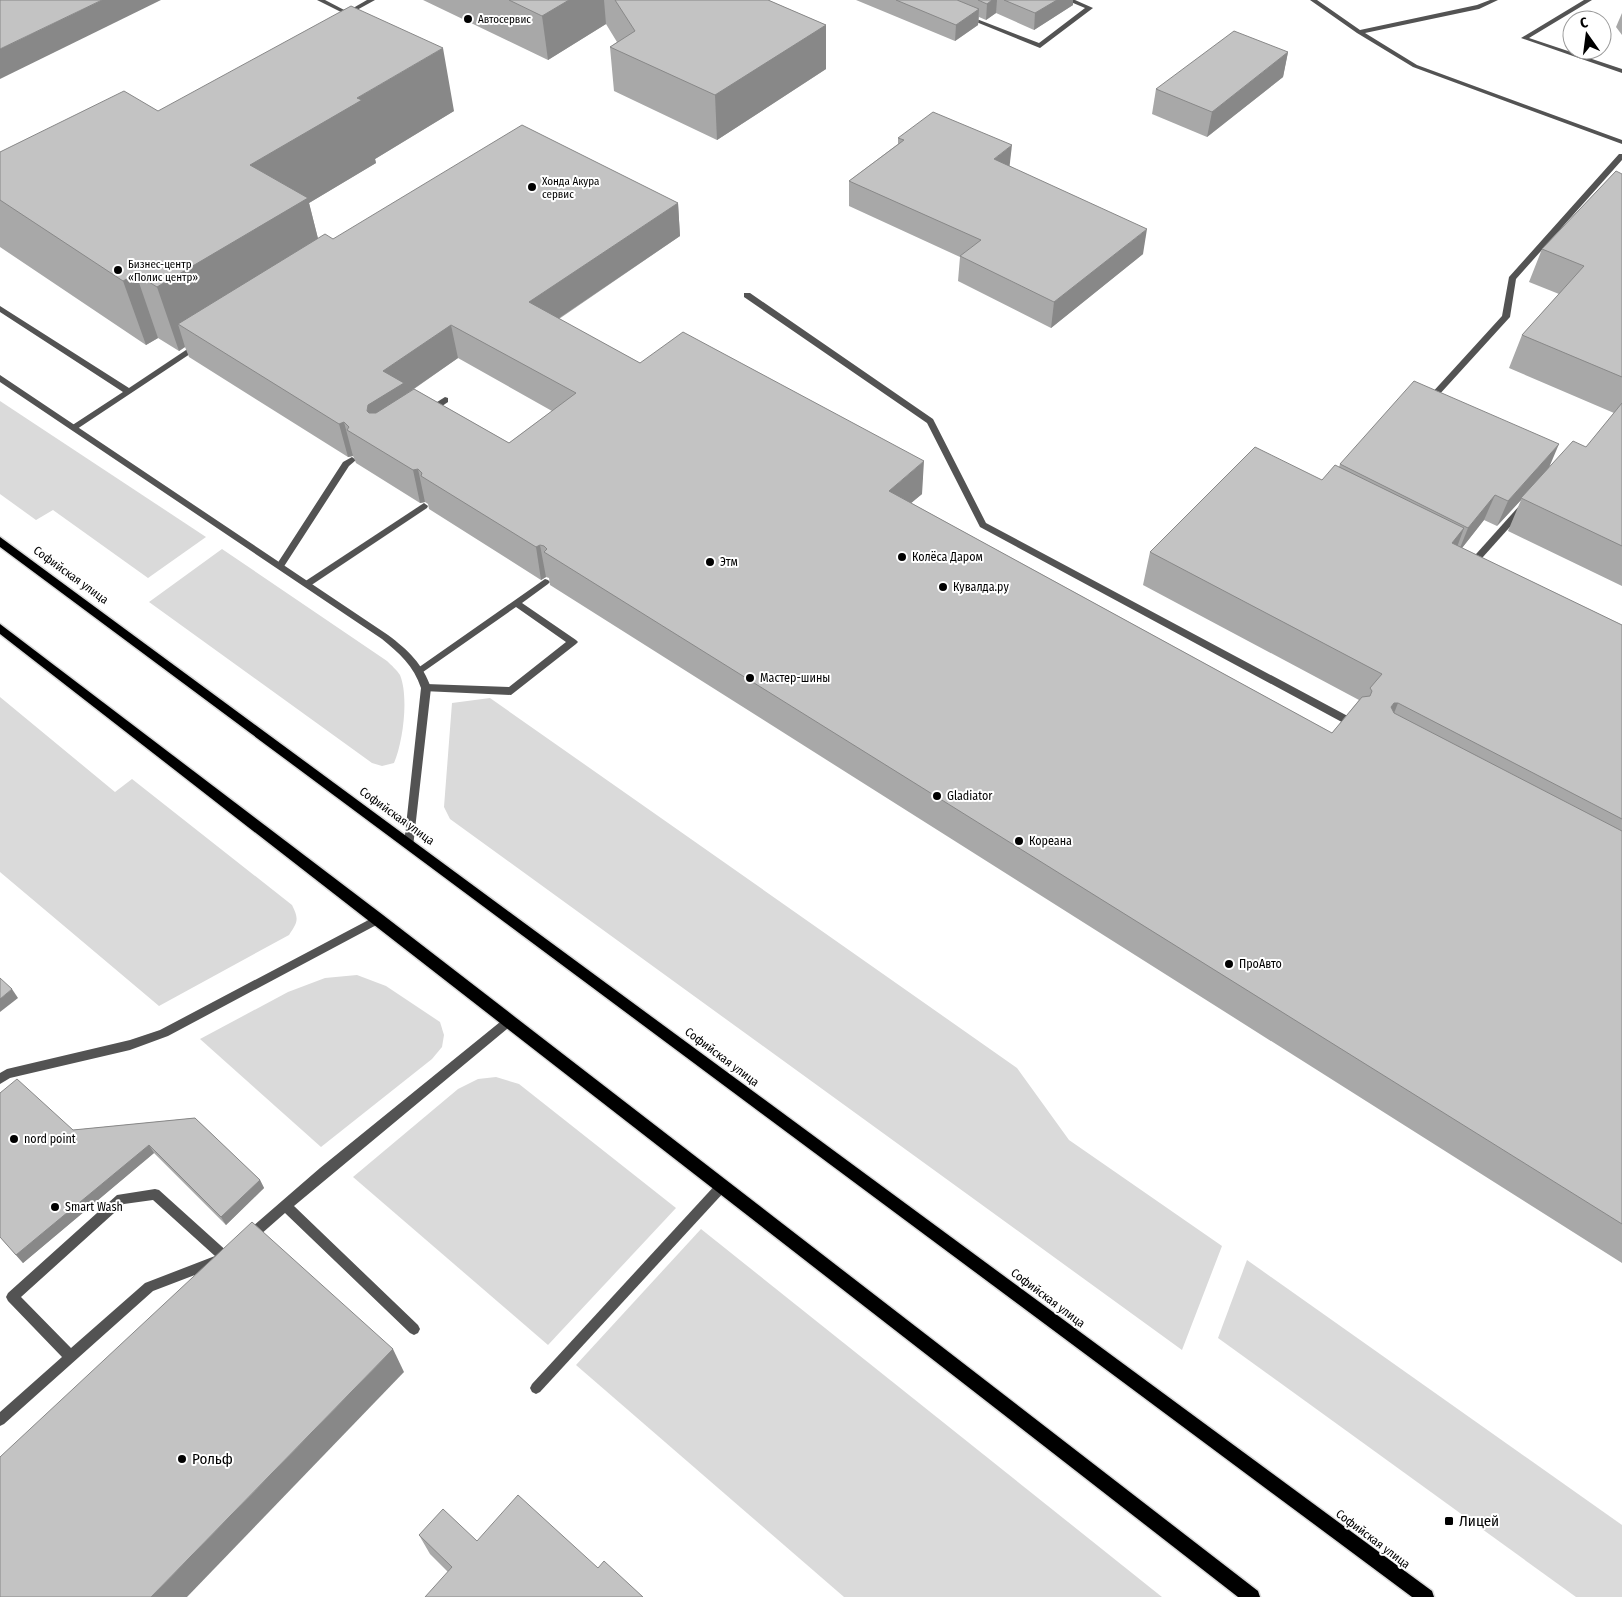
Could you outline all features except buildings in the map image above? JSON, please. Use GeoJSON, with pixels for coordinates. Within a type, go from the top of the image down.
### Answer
{"type":"FeatureCollection","features":[{"type":"Feature","properties":{"kind":"main road","name":"Софийская улица"},"geometry":{"type":"LineString","coordinates":[[0,541],[1426,1597]]}},
{"type":"Feature","properties":{"kind":"main road"},"geometry":{"type":"LineString","coordinates":[[0,628],[1252,1597]]}},
{"type":"Feature","properties":{"kind":"street"},"geometry":{"type":"LineString","coordinates":[[320,0],[347,13]]}},
{"type":"Feature","properties":{"kind":"street"},"geometry":{"type":"LineString","coordinates":[[338,18],[372,0]]}},
{"type":"Feature","properties":{"kind":"street"},"geometry":{"type":"LineString","coordinates":[[959,14],[1040,46],[1090,8],[1069,0]]}},
{"type":"Feature","properties":{"kind":"street"},"geometry":{"type":"LineString","coordinates":[[1313,0],[1359,32],[1415,66],[1622,142]]}},
{"type":"Feature","properties":{"kind":"street"},"geometry":{"type":"LineString","coordinates":[[1359,32],[1480,7],[1495,0]]}},
{"type":"Feature","properties":{"kind":"street"},"geometry":{"type":"LineString","coordinates":[[1589,0],[1524,38],[1622,71]]}},
{"type":"Feature","properties":{"kind":"street"},"geometry":{"type":"LineString","coordinates":[[1442,401],[1433,397],[1506,317],[1512,279],[1622,156]]}},
{"type":"Feature","properties":{"kind":"street"},"geometry":{"type":"LineString","coordinates":[[747,295],[930,421],[983,525],[1354,724]]}},
{"type":"Feature","properties":{"kind":"street"},"geometry":{"type":"LineString","coordinates":[[0,308],[130,392]]}},
{"type":"Feature","properties":{"kind":"street"},"geometry":{"type":"LineString","coordinates":[[74,428],[205,341]]}},
{"type":"Feature","properties":{"kind":"street"},"geometry":{"type":"LineString","coordinates":[[0,378],[308,584],[386,637],[408,655],[420,670],[426,688],[409,844]]}},
{"type":"Feature","properties":{"kind":"street"},"geometry":{"type":"LineString","coordinates":[[421,416],[445,400]]}},
{"type":"Feature","properties":{"kind":"street"},"geometry":{"type":"LineString","coordinates":[[280,566],[346,464],[352,460]]}},
{"type":"Feature","properties":{"kind":"street"},"geometry":{"type":"LineString","coordinates":[[1462,560],[1470,565],[1528,501]]}},
{"type":"Feature","properties":{"kind":"street"},"geometry":{"type":"LineString","coordinates":[[308,584],[424,506]]}},
{"type":"Feature","properties":{"kind":"street"},"geometry":{"type":"LineString","coordinates":[[420,670],[545,582]]}},
{"type":"Feature","properties":{"kind":"street"},"geometry":{"type":"LineString","coordinates":[[426,688],[511,691],[573,642],[516,603]]}},
{"type":"Feature","properties":{"kind":"street"},"geometry":{"type":"LineString","coordinates":[[2,1073],[130,1045],[164,1033],[378,919]]}},
{"type":"Feature","properties":{"kind":"street"},"geometry":{"type":"LineString","coordinates":[[0,1420],[149,1287],[234,1251],[285,1205],[509,1021]]}},
{"type":"Feature","properties":{"kind":"street"},"geometry":{"type":"LineString","coordinates":[[536,1388],[722,1186]]}},
{"type":"Feature","properties":{"kind":"street"},"geometry":{"type":"LineString","coordinates":[[70,1356],[12,1297],[121,1199],[156,1194],[234,1251]]}},
{"type":"Feature","properties":{"kind":"street"},"geometry":{"type":"LineString","coordinates":[[285,1205],[414,1329]]}},
{"type":"Feature","properties":{"kind":"shaded area"},"geometry":{"type":"Polygon","coordinates":[[[0,401],[206,537],[148,578],[53,510],[36,520],[0,494],[0,401]]]}},
{"type":"Feature","properties":{"kind":"shaded area"},"geometry":{"type":"Polygon","coordinates":[[[222,549],[387,661],[397,671],[403,684],[404,719],[394,763],[382,766],[372,763],[149,602],[222,549]]]}},
{"type":"Feature","properties":{"kind":"shaded area"},"geometry":{"type":"Polygon","coordinates":[[[0,697],[115,792],[132,779],[292,905],[296,914],[296,920],[289,935],[159,1006],[0,872],[0,697]]]}},
{"type":"Feature","properties":{"kind":"shaded area"},"geometry":{"type":"Polygon","coordinates":[[[490,698],[1017,1068],[1069,1140],[1222,1246],[1182,1350],[450,819],[444,807],[452,703],[490,698]]]}},
{"type":"Feature","properties":{"kind":"shaded area"},"geometry":{"type":"Polygon","coordinates":[[[357,975],[386,986],[440,1022],[444,1035],[442,1047],[432,1059],[321,1147],[200,1039],[288,992],[325,978],[357,975]]]}},
{"type":"Feature","properties":{"kind":"shaded area"},"geometry":{"type":"Polygon","coordinates":[[[496,1077],[519,1084],[676,1208],[548,1345],[353,1177],[458,1089],[478,1079],[496,1077]]]}},
{"type":"Feature","properties":{"kind":"shaded area"},"geometry":{"type":"Polygon","coordinates":[[[701,1229],[1162,1597],[844,1597],[576,1365],[701,1229]]]}},
{"type":"Feature","properties":{"kind":"shaded area"},"geometry":{"type":"Polygon","coordinates":[[[1247,1260],[1622,1525],[1622,1597],[1576,1597],[1218,1338],[1247,1260]]]}},
{"type":"Feature","properties":{"kind":"place","name":"Автосервис"},"geometry":{"type":"Point","coordinates":[468,19]}},
{"type":"Feature","properties":{"kind":"place","name":"Хонда Акура сервис"},"geometry":{"type":"Point","coordinates":[532,187]}},
{"type":"Feature","properties":{"kind":"place","name":"Бизнес-центр «Полис центр»"},"geometry":{"type":"Point","coordinates":[118,270]}},
{"type":"Feature","properties":{"kind":"place","name":"Колёса Даром"},"geometry":{"type":"Point","coordinates":[902,557]}},
{"type":"Feature","properties":{"kind":"place","name":"Этм"},"geometry":{"type":"Point","coordinates":[710,562]}},
{"type":"Feature","properties":{"kind":"place","name":"Кувалда.ру"},"geometry":{"type":"Point","coordinates":[943,587]}},
{"type":"Feature","properties":{"kind":"place","name":"Мастер-шины"},"geometry":{"type":"Point","coordinates":[750,678]}},
{"type":"Feature","properties":{"kind":"place","name":"Gladiator"},"geometry":{"type":"Point","coordinates":[937,796]}},
{"type":"Feature","properties":{"kind":"place","name":"Кореана"},"geometry":{"type":"Point","coordinates":[1019,841]}},
{"type":"Feature","properties":{"kind":"place","name":"ПроАвто"},"geometry":{"type":"Point","coordinates":[1229,964]}},
{"type":"Feature","properties":{"kind":"place","name":"nord point"},"geometry":{"type":"Point","coordinates":[14,1139]}},
{"type":"Feature","properties":{"kind":"place","name":"Smart Wash"},"geometry":{"type":"Point","coordinates":[55,1207]}},
{"type":"Feature","properties":{"kind":"place","name":"Рольф"},"geometry":{"type":"Point","coordinates":[182,1459]}},
{"type":"Feature","properties":{"kind":"place","name":"Лицей"},"geometry":{"type":"Point","coordinates":[1449,1521]}}]}
